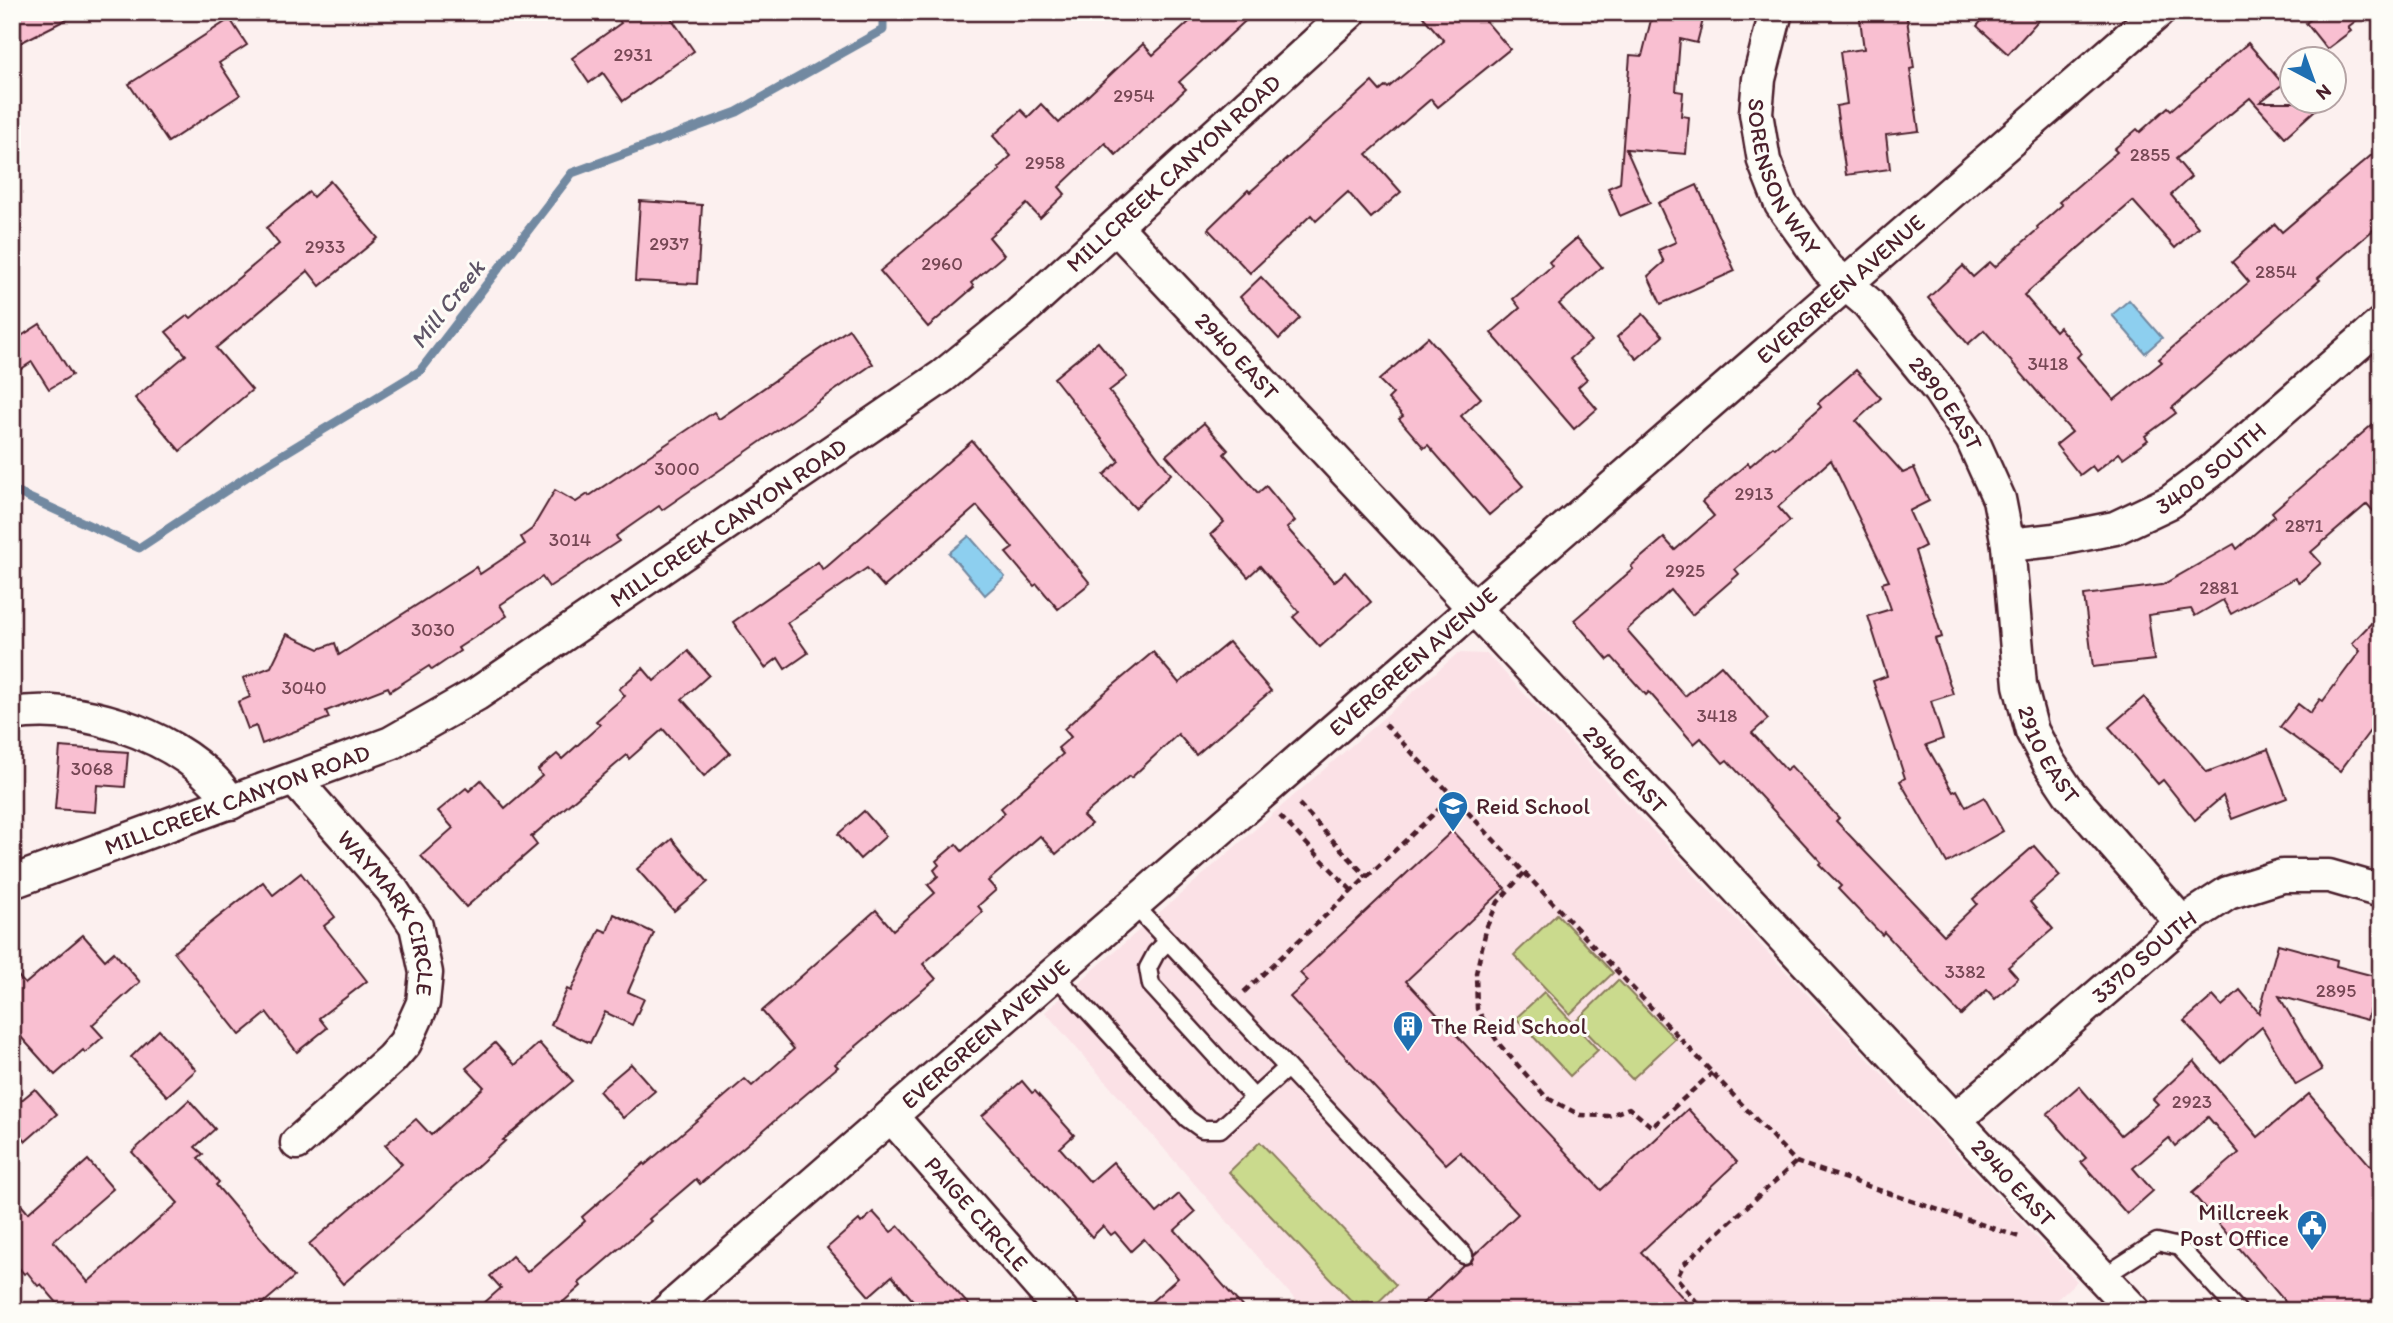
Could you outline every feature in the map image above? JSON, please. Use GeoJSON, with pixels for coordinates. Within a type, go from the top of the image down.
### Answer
{"type":"FeatureCollection","features":[{"type":"Feature","properties":{"kind":"street","name":"MILLCREEK CANYON ROAD"},"geometry":{"type":"LineString","coordinates":[[12,883],[391,743],[477,694],[943,376],[1019,314],[1350,12]]}},
{"type":"Feature","properties":{"kind":"street","name":"SORENSON WAY"},"geometry":{"type":"LineString","coordinates":[[1776,12],[1759,79],[1756,113],[1764,161],[1781,204],[1828,269],[1847,285]]}},
{"type":"Feature","properties":{"kind":"street","name":"EVERGREEN AVENUE"},"geometry":{"type":"LineString","coordinates":[[667,1311],[2158,12]]}},
{"type":"Feature","properties":{"kind":"street","name":"2940 EAST"},"geometry":{"type":"LineString","coordinates":[[1116,227],[2134,1311]]}},
{"type":"Feature","properties":{"kind":"street","name":"2890 EAST"},"geometry":{"type":"LineString","coordinates":[[1847,285],[1868,303],[1939,390],[1972,439],[1999,499],[2008,545]]}},
{"type":"Feature","properties":{"kind":"street","name":"3400 SOUTH"},"geometry":{"type":"LineString","coordinates":[[2008,545],[2054,540],[2115,528],[2170,502],[2210,472],[2381,324]]}},
{"type":"Feature","properties":{"kind":"street","name":"2910 EAST"},"geometry":{"type":"LineString","coordinates":[[2008,545],[2020,685],[2032,731],[2069,793],[2182,923]]}},
{"type":"Feature","properties":{"kind":"street"},"geometry":{"type":"LineString","coordinates":[[12,714],[60,713],[103,720],[147,735],[190,760],[216,782],[231,803]]}},
{"type":"Feature","properties":{"kind":"street","name":"WAYMARK CIRCLE"},"geometry":{"type":"LineString","coordinates":[[295,780],[392,890],[416,926],[426,973],[423,1003],[405,1043],[391,1059],[297,1143]]}},
{"type":"Feature","properties":{"kind":"street","name":"3370 SOUTH"},"geometry":{"type":"LineString","coordinates":[[1955,1120],[2182,923],[2228,893],[2282,876],[2329,876],[2377,881]]}},
{"type":"Feature","properties":{"kind":"street","name":"PAIGE CIRCLE"},"geometry":{"type":"LineString","coordinates":[[891,1116],[1062,1311]]}},
{"type":"Feature","properties":{"kind":"lane"},"geometry":{"type":"LineString","coordinates":[[1134,905],[1464,1255]]}},
{"type":"Feature","properties":{"kind":"lane"},"geometry":{"type":"LineString","coordinates":[[1168,941],[1156,953],[1148,968],[1151,985],[1254,1098]]}},
{"type":"Feature","properties":{"kind":"lane"},"geometry":{"type":"LineString","coordinates":[[1054,974],[1188,1119],[1202,1129],[1220,1129],[1287,1068]]}},
{"type":"Feature","properties":{"kind":"lane"},"geometry":{"type":"LineString","coordinates":[[2103,1278],[2157,1241],[2179,1247],[2238,1311]]}},
{"type":"Feature","properties":{"kind":"path"},"geometry":{"type":"LineString","coordinates":[[1366,703],[1796,1162],[2047,1246],[2062,1234]]}},
{"type":"Feature","properties":{"kind":"path"},"geometry":{"type":"LineString","coordinates":[[1260,795],[1352,891]]}},
{"type":"Feature","properties":{"kind":"path"},"geometry":{"type":"LineString","coordinates":[[1229,1006],[1453,796]]}},
{"type":"Feature","properties":{"kind":"path"},"geometry":{"type":"LineString","coordinates":[[1299,804],[1367,877]]}},
{"type":"Feature","properties":{"kind":"path"},"geometry":{"type":"LineString","coordinates":[[1524,873],[1498,902],[1488,926],[1476,973],[1477,1009],[1499,1044],[1547,1098],[1580,1115],[1608,1116],[1629,1108],[1652,1127],[1712,1073]]}},
{"type":"Feature","properties":{"kind":"path"},"geometry":{"type":"LineString","coordinates":[[1685,1311],[1696,1301],[1676,1278],[1684,1264],[1796,1162]]}},
{"type":"Feature","properties":{"kind":"shaded area","name":"Reid School"},"geometry":{"type":"Polygon","coordinates":[[[1458,653],[1487,654],[2077,1281],[2044,1311],[1305,1311],[1045,1012],[1458,653]]]}},
{"type":"Feature","properties":{"kind":"green space"},"geometry":{"type":"Polygon","coordinates":[[[1557,914],[1613,973],[1570,1014],[1514,955],[1557,914]]]}},
{"type":"Feature","properties":{"kind":"green space"},"geometry":{"type":"Polygon","coordinates":[[[1618,980],[1675,1039],[1632,1079],[1576,1021],[1618,980]]]}},
{"type":"Feature","properties":{"kind":"green space"},"geometry":{"type":"Polygon","coordinates":[[[1544,992],[1598,1050],[1570,1076],[1516,1018],[1544,992]]]}},
{"type":"Feature","properties":{"kind":"green space"},"geometry":{"type":"Polygon","coordinates":[[[1260,1142],[1396,1285],[1369,1311],[1361,1311],[1229,1172],[1260,1142]]]}},
{"type":"Feature","properties":{"kind":"water"},"geometry":{"type":"Polygon","coordinates":[[[2129,300],[2162,338],[2145,353],[2112,315],[2129,300]]]}},
{"type":"Feature","properties":{"kind":"water"},"geometry":{"type":"Polygon","coordinates":[[[969,536],[1005,577],[985,595],[949,553],[969,536]]]}},
{"type":"Feature","properties":{"kind":"building"},"geometry":{"type":"Polygon","coordinates":[[[12,12],[81,12],[12,47],[12,12]]]}},
{"type":"Feature","properties":{"kind":"building"},"geometry":{"type":"Polygon","coordinates":[[[613,12],[667,12],[694,51],[623,101],[603,73],[589,83],[572,58],[621,23],[613,12]]]}},
{"type":"Feature","properties":{"kind":"building"},"geometry":{"type":"Polygon","coordinates":[[[1200,12],[1255,12],[1179,82],[1186,89],[1116,155],[1105,143],[1059,187],[1065,194],[1040,218],[1027,204],[989,237],[1004,255],[971,283],[974,287],[928,327],[880,271],[1000,170],[998,168],[1011,156],[993,136],[1021,110],[1028,117],[1041,104],[1059,123],[1143,44],[1153,55],[1200,12]]]}},
{"type":"Feature","properties":{"kind":"building"},"geometry":{"type":"Polygon","coordinates":[[[1419,12],[1478,12],[1510,49],[1438,107],[1431,99],[1367,154],[1401,192],[1371,218],[1348,192],[1316,221],[1311,215],[1250,273],[1208,229],[1248,190],[1250,192],[1372,82],[1380,91],[1386,86],[1388,88],[1444,41],[1419,12]]]}},
{"type":"Feature","properties":{"kind":"building"},"geometry":{"type":"Polygon","coordinates":[[[1653,12],[1705,12],[1697,43],[1680,39],[1676,91],[1683,92],[1681,116],[1689,117],[1686,154],[1626,149],[1650,203],[1620,216],[1608,188],[1620,183],[1630,55],[1642,56],[1653,12]]]}},
{"type":"Feature","properties":{"kind":"building"},"geometry":{"type":"Polygon","coordinates":[[[1859,12],[1906,12],[1914,68],[1910,69],[1919,131],[1886,135],[1890,169],[1846,175],[1836,106],[1847,104],[1840,52],[1864,49],[1859,12]]]}},
{"type":"Feature","properties":{"kind":"building"},"geometry":{"type":"Polygon","coordinates":[[[1989,12],[2046,12],[2008,54],[1977,26],[1989,12]]]}},
{"type":"Feature","properties":{"kind":"building"},"geometry":{"type":"Polygon","coordinates":[[[2320,12],[2367,12],[2348,27],[2351,31],[2331,46],[2325,46],[2306,23],[2320,12]]]}},
{"type":"Feature","properties":{"kind":"building"},"geometry":{"type":"Polygon","coordinates":[[[230,19],[247,45],[219,63],[240,95],[168,142],[129,84],[230,19]]]}},
{"type":"Feature","properties":{"kind":"building"},"geometry":{"type":"Polygon","coordinates":[[[2248,43],[2278,78],[2278,88],[2260,102],[2278,102],[2278,116],[2308,116],[2285,137],[2250,98],[2176,159],[2191,177],[2171,195],[2198,227],[2175,248],[2133,201],[2024,295],[2055,331],[2059,327],[2081,353],[2077,357],[2114,400],[2162,362],[2159,359],[2249,282],[2232,262],[2275,224],[2282,232],[2381,147],[2381,223],[2318,278],[2320,280],[2172,408],[2176,413],[2145,436],[2148,440],[2123,458],[2119,453],[2096,471],[2092,466],[2080,475],[2056,445],[2072,432],[1984,330],[1968,344],[1928,298],[1963,266],[1973,277],[1990,262],[1995,267],[2062,205],[2059,202],[2117,152],[2114,149],[2137,129],[2140,132],[2168,107],[2171,110],[2248,43]]]}},
{"type":"Feature","properties":{"kind":"building"},"geometry":{"type":"Polygon","coordinates":[[[330,181],[378,238],[320,286],[308,271],[216,348],[252,390],[180,451],[135,398],[186,355],[166,332],[188,315],[191,318],[279,244],[266,228],[309,192],[313,197],[330,181]]]}},
{"type":"Feature","properties":{"kind":"building"},"geometry":{"type":"Polygon","coordinates":[[[1697,185],[1735,271],[1661,304],[1648,276],[1664,262],[1658,250],[1676,242],[1658,203],[1697,185]]]}},
{"type":"Feature","properties":{"kind":"building"},"geometry":{"type":"Polygon","coordinates":[[[640,201],[702,205],[697,284],[635,281],[640,201]]]}},
{"type":"Feature","properties":{"kind":"building"},"geometry":{"type":"Polygon","coordinates":[[[1577,238],[1602,267],[1559,304],[1591,341],[1570,359],[1587,379],[1578,387],[1597,409],[1574,429],[1491,333],[1520,308],[1513,299],[1552,266],[1549,262],[1577,238]]]}},
{"type":"Feature","properties":{"kind":"building"},"geometry":{"type":"Polygon","coordinates":[[[1261,277],[1300,318],[1279,339],[1240,297],[1261,277]]]}},
{"type":"Feature","properties":{"kind":"building"},"geometry":{"type":"Polygon","coordinates":[[[1643,314],[1663,336],[1637,359],[1617,337],[1643,314]]]}},
{"type":"Feature","properties":{"kind":"building"},"geometry":{"type":"Polygon","coordinates":[[[40,324],[72,375],[49,389],[32,362],[12,375],[12,342],[40,324]]]}},
{"type":"Feature","properties":{"kind":"building"},"geometry":{"type":"Polygon","coordinates":[[[849,329],[873,364],[662,510],[659,506],[616,536],[619,541],[549,587],[542,577],[500,605],[507,616],[458,648],[460,651],[432,670],[429,666],[390,691],[388,687],[326,711],[329,718],[262,744],[256,726],[248,729],[238,702],[250,697],[243,678],[271,667],[287,634],[319,649],[335,643],[339,655],[476,567],[480,574],[525,544],[521,537],[532,529],[555,490],[576,502],[588,494],[589,496],[714,412],[719,419],[849,329]]]}},
{"type":"Feature","properties":{"kind":"building"},"geometry":{"type":"Polygon","coordinates":[[[1428,337],[1481,398],[1461,416],[1523,486],[1489,515],[1428,445],[1424,448],[1399,419],[1403,416],[1388,399],[1393,394],[1379,380],[1428,337]]]}},
{"type":"Feature","properties":{"kind":"building"},"geometry":{"type":"Polygon","coordinates":[[[1098,342],[1127,377],[1109,391],[1171,474],[1135,508],[1104,475],[1119,461],[1054,378],[1098,342]]]}},
{"type":"Feature","properties":{"kind":"building"},"geometry":{"type":"Polygon","coordinates":[[[1856,370],[1881,398],[1856,421],[1903,473],[1914,468],[1929,501],[1909,511],[1925,546],[1915,551],[1942,637],[1935,639],[1953,694],[1931,701],[1943,739],[1926,745],[1953,792],[1957,790],[1966,807],[1984,797],[2003,831],[1947,863],[1900,781],[1905,778],[1873,681],[1887,676],[1868,616],[1891,609],[1882,583],[1889,581],[1831,460],[1778,507],[1790,521],[1735,569],[1739,574],[1692,615],[1671,590],[1627,630],[1685,696],[1721,665],[1768,719],[1752,733],[1786,770],[1791,766],[1839,818],[1836,821],[1944,935],[1977,904],[1973,899],[2034,846],[2060,876],[2030,902],[2053,929],[2008,967],[2018,978],[1995,999],[1987,990],[1961,1015],[1884,932],[1882,935],[1838,889],[1841,886],[1819,864],[1821,862],[1727,760],[1723,763],[1701,738],[1694,744],[1649,692],[1646,695],[1612,657],[1608,660],[1574,620],[1664,538],[1675,550],[1714,516],[1702,502],[1748,463],[1750,466],[1773,446],[1775,448],[1821,407],[1818,403],[1856,370]]]}},
{"type":"Feature","properties":{"kind":"building"},"geometry":{"type":"Polygon","coordinates":[[[2381,417],[2381,520],[2367,504],[2311,552],[2321,563],[2299,583],[2295,578],[2231,614],[2223,600],[2195,616],[2191,609],[2148,615],[2154,660],[2093,667],[2084,595],[2162,585],[2234,544],[2237,549],[2275,516],[2272,512],[2381,417]]]}},
{"type":"Feature","properties":{"kind":"building"},"geometry":{"type":"Polygon","coordinates":[[[1204,423],[1228,450],[1224,454],[1258,493],[1266,486],[1295,521],[1287,528],[1334,582],[1345,572],[1371,602],[1320,647],[1293,617],[1299,612],[1260,566],[1248,577],[1211,534],[1224,522],[1166,455],[1204,423]]]}},
{"type":"Feature","properties":{"kind":"building"},"geometry":{"type":"Polygon","coordinates":[[[972,441],[1090,583],[1058,609],[1006,553],[1013,548],[977,506],[884,587],[867,568],[787,623],[808,653],[785,669],[778,658],[765,668],[733,622],[818,562],[823,570],[972,441]]]}},
{"type":"Feature","properties":{"kind":"building"},"geometry":{"type":"Polygon","coordinates":[[[2381,613],[2381,716],[2340,771],[2280,727],[2298,704],[2310,713],[2320,699],[2323,701],[2360,651],[2352,643],[2381,613]]]}},
{"type":"Feature","properties":{"kind":"building"},"geometry":{"type":"Polygon","coordinates":[[[1229,642],[1271,691],[1196,755],[1178,734],[1131,778],[1129,776],[1083,816],[1091,824],[1056,854],[1040,836],[988,881],[996,890],[978,906],[983,912],[923,964],[936,979],[835,1064],[838,1067],[700,1184],[696,1179],[649,1219],[651,1221],[579,1283],[581,1286],[553,1311],[475,1311],[501,1288],[490,1276],[512,1256],[527,1272],[585,1221],[582,1217],[644,1163],[645,1165],[745,1079],[752,1086],[794,1049],[762,1011],[876,910],[893,930],[935,893],[928,885],[938,876],[934,870],[939,865],[936,861],[956,844],[962,851],[1005,813],[1001,808],[1063,754],[1058,748],[1071,737],[1064,729],[1096,700],[1153,652],[1179,683],[1229,642]]]}},
{"type":"Feature","properties":{"kind":"building"},"geometry":{"type":"Polygon","coordinates":[[[688,651],[709,675],[682,699],[730,753],[704,776],[663,729],[629,759],[627,755],[531,837],[537,845],[466,907],[421,856],[453,828],[438,811],[466,788],[469,791],[481,780],[505,808],[542,776],[538,770],[557,754],[562,759],[600,725],[596,721],[625,696],[619,689],[643,668],[654,681],[688,651]]]}},
{"type":"Feature","properties":{"kind":"building"},"geometry":{"type":"Polygon","coordinates":[[[2144,697],[2207,772],[2268,749],[2287,798],[2232,819],[2223,796],[2195,820],[2163,780],[2158,784],[2109,727],[2144,697]]]}},
{"type":"Feature","properties":{"kind":"building"},"geometry":{"type":"Polygon","coordinates":[[[60,747],[128,752],[125,787],[97,785],[95,812],[55,809],[60,747]]]}},
{"type":"Feature","properties":{"kind":"building"},"geometry":{"type":"Polygon","coordinates":[[[864,811],[886,836],[860,859],[838,834],[864,811]]]}},
{"type":"Feature","properties":{"kind":"building","name":"The Reid School"},"geometry":{"type":"Polygon","coordinates":[[[1452,831],[1505,888],[1406,981],[1601,1190],[1688,1109],[1737,1162],[1641,1252],[1695,1311],[1415,1311],[1463,1265],[1471,1263],[1474,1255],[1518,1214],[1460,1152],[1446,1164],[1290,997],[1308,981],[1300,973],[1452,831]]]}},
{"type":"Feature","properties":{"kind":"building"},"geometry":{"type":"Polygon","coordinates":[[[672,839],[708,882],[674,911],[637,869],[672,839]]]}},
{"type":"Feature","properties":{"kind":"building"},"geometry":{"type":"Polygon","coordinates":[[[301,873],[335,917],[324,926],[367,981],[319,1018],[327,1028],[297,1052],[267,1013],[240,1035],[174,952],[263,882],[273,895],[301,873]]]}},
{"type":"Feature","properties":{"kind":"building"},"geometry":{"type":"Polygon","coordinates":[[[614,914],[654,933],[628,992],[644,999],[632,1025],[605,1012],[590,1043],[551,1025],[567,989],[571,991],[600,929],[607,932],[614,914]]]}},
{"type":"Feature","properties":{"kind":"building"},"geometry":{"type":"Polygon","coordinates":[[[83,935],[105,960],[114,952],[140,982],[92,1025],[103,1037],[85,1053],[83,1050],[55,1075],[12,1027],[12,969],[25,984],[83,935]]]}},
{"type":"Feature","properties":{"kind":"building"},"geometry":{"type":"Polygon","coordinates":[[[2278,944],[2337,960],[2336,966],[2378,977],[2367,1020],[2279,996],[2322,1070],[2296,1085],[2262,1027],[2222,1063],[2184,1021],[2213,996],[2222,1006],[2240,990],[2259,1013],[2278,944]]]}},
{"type":"Feature","properties":{"kind":"building"},"geometry":{"type":"Polygon","coordinates":[[[159,1030],[196,1070],[167,1096],[131,1057],[159,1030]]]}},
{"type":"Feature","properties":{"kind":"building"},"geometry":{"type":"Polygon","coordinates":[[[495,1043],[515,1065],[539,1043],[573,1081],[343,1284],[309,1244],[402,1164],[385,1145],[416,1119],[431,1135],[484,1087],[466,1068],[495,1043]]]}},
{"type":"Feature","properties":{"kind":"building","name":"Millcreek Post Office"},"geometry":{"type":"Polygon","coordinates":[[[2194,1061],[2258,1137],[2309,1094],[2381,1178],[2381,1311],[2293,1311],[2192,1193],[2239,1153],[2208,1117],[2175,1146],[2169,1138],[2133,1168],[2153,1191],[2127,1214],[2081,1162],[2086,1158],[2047,1114],[2079,1086],[2121,1135],[2158,1104],[2153,1099],[2194,1061]]]}},
{"type":"Feature","properties":{"kind":"building"},"geometry":{"type":"Polygon","coordinates":[[[631,1064],[655,1091],[623,1118],[599,1091],[631,1064]]]}},
{"type":"Feature","properties":{"kind":"building"},"geometry":{"type":"Polygon","coordinates":[[[1022,1081],[1032,1093],[1035,1091],[1074,1135],[1060,1148],[1090,1182],[1113,1162],[1157,1213],[1179,1194],[1195,1212],[1175,1230],[1246,1311],[1141,1311],[1178,1278],[1144,1239],[1131,1251],[1115,1232],[1111,1235],[1103,1226],[1092,1237],[982,1116],[1022,1081]]]}},
{"type":"Feature","properties":{"kind":"building"},"geometry":{"type":"Polygon","coordinates":[[[35,1089],[57,1114],[26,1141],[12,1124],[12,1108],[35,1089]]]}},
{"type":"Feature","properties":{"kind":"building"},"geometry":{"type":"Polygon","coordinates":[[[189,1100],[215,1129],[195,1147],[203,1154],[198,1158],[219,1182],[216,1185],[294,1277],[254,1311],[64,1311],[41,1284],[38,1286],[27,1272],[24,1274],[12,1260],[12,1194],[28,1213],[88,1160],[113,1189],[53,1241],[88,1282],[178,1203],[132,1152],[189,1100]]]}},
{"type":"Feature","properties":{"kind":"building"},"geometry":{"type":"Polygon","coordinates":[[[873,1212],[891,1232],[899,1226],[974,1311],[922,1311],[892,1276],[869,1296],[827,1248],[859,1220],[861,1223],[873,1212]]]}},
{"type":"Feature","properties":{"kind":"waterway","name":"Mill Creek"},"geometry":{"type":"LineString","coordinates":[[12,490],[139,548],[257,470],[420,371],[572,173],[737,112],[883,30],[883,12]]}},
{"type":"Feature","properties":{"kind":"place","name":"Reid School"},"geometry":{"type":"Point","coordinates":[1453,833]}},
{"type":"Feature","properties":{"kind":"place","name":"The Reid School"},"geometry":{"type":"Point","coordinates":[1408,1053]}},
{"type":"Feature","properties":{"kind":"place","name":"Millcreek Post Office"},"geometry":{"type":"Point","coordinates":[2312,1252]}}]}
